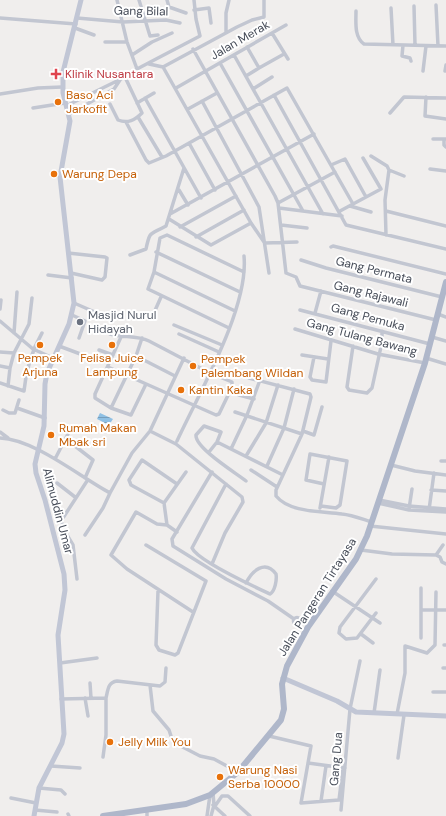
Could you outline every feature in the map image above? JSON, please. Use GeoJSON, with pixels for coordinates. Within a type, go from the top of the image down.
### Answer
{"type":"FeatureCollection","features":[{"type":"Feature","properties":{"kind":"main road","name":"Jalan Pangeran Tirtayasa"},"geometry":{"type":"LineString","coordinates":[[105,816],[147,813],[186,804],[212,794],[238,772],[281,720],[283,678],[292,657],[308,627],[361,550],[371,524],[426,361],[437,317],[443,301],[446,282]]}},
{"type":"Feature","properties":{"kind":"street","name":"Alimuddin Umar"},"geometry":{"type":"LineString","coordinates":[[34,816],[39,788],[63,739],[58,635],[65,590],[64,574],[45,500],[36,474],[35,464],[45,418],[45,384],[47,373],[72,315],[74,304],[68,253],[65,207],[60,177],[69,131],[69,114],[65,104],[62,87],[64,66],[81,0]]}},
{"type":"Feature","properties":{"kind":"street"},"geometry":{"type":"LineString","coordinates":[[117,0],[127,42],[137,68]]}},
{"type":"Feature","properties":{"kind":"street"},"geometry":{"type":"LineString","coordinates":[[139,0],[150,36],[158,35]]}},
{"type":"Feature","properties":{"kind":"street"},"geometry":{"type":"LineString","coordinates":[[167,0],[169,7],[186,13]]}},
{"type":"Feature","properties":{"kind":"street"},"geometry":{"type":"LineString","coordinates":[[33,108],[65,104],[120,79],[137,68],[148,64],[200,36],[194,10],[194,0]]}},
{"type":"Feature","properties":{"kind":"street"},"geometry":{"type":"LineString","coordinates":[[226,33],[226,13],[229,0]]}},
{"type":"Feature","properties":{"kind":"street"},"geometry":{"type":"LineString","coordinates":[[148,64],[163,67],[193,49],[252,20],[264,17],[264,0]]}},
{"type":"Feature","properties":{"kind":"street"},"geometry":{"type":"LineString","coordinates":[[436,5],[438,46]]}},
{"type":"Feature","properties":{"kind":"street"},"geometry":{"type":"LineString","coordinates":[[414,6],[415,46]]}},
{"type":"Feature","properties":{"kind":"street"},"geometry":{"type":"LineString","coordinates":[[194,10],[209,8],[211,23]]}},
{"type":"Feature","properties":{"kind":"street"},"geometry":{"type":"LineString","coordinates":[[391,8],[393,45]]}},
{"type":"Feature","properties":{"kind":"street"},"geometry":{"type":"LineString","coordinates":[[356,11],[357,33],[362,43],[446,46]]}},
{"type":"Feature","properties":{"kind":"street"},"geometry":{"type":"LineString","coordinates":[[0,18],[75,26],[94,35]]}},
{"type":"Feature","properties":{"kind":"street","name":"Gang Bilal"},"geometry":{"type":"LineString","coordinates":[[77,18],[123,22],[166,20],[180,23]]}},
{"type":"Feature","properties":{"kind":"street","name":"Jalan Merak"},"geometry":{"type":"LineString","coordinates":[[176,88],[286,25]]}},
{"type":"Feature","properties":{"kind":"street"},"geometry":{"type":"LineString","coordinates":[[132,55],[152,42],[172,33]]}},
{"type":"Feature","properties":{"kind":"street"},"geometry":{"type":"LineString","coordinates":[[272,33],[288,59]]}},
{"type":"Feature","properties":{"kind":"street"},"geometry":{"type":"LineString","coordinates":[[105,42],[127,42]]}},
{"type":"Feature","properties":{"kind":"street"},"geometry":{"type":"LineString","coordinates":[[402,45],[402,56],[410,58],[411,61]]}},
{"type":"Feature","properties":{"kind":"street"},"geometry":{"type":"LineString","coordinates":[[423,71],[426,46]]}},
{"type":"Feature","properties":{"kind":"street"},"geometry":{"type":"LineString","coordinates":[[247,47],[259,68]]}},
{"type":"Feature","properties":{"kind":"street"},"geometry":{"type":"LineString","coordinates":[[193,49],[259,166],[278,205],[281,242]]}},
{"type":"Feature","properties":{"kind":"street"},"geometry":{"type":"LineString","coordinates":[[246,76],[284,54]]}},
{"type":"Feature","properties":{"kind":"street"},"geometry":{"type":"LineString","coordinates":[[234,55],[323,214]]}},
{"type":"Feature","properties":{"kind":"street"},"geometry":{"type":"LineString","coordinates":[[220,63],[303,211]]}},
{"type":"Feature","properties":{"kind":"street"},"geometry":{"type":"LineString","coordinates":[[445,71],[446,65]]}},
{"type":"Feature","properties":{"kind":"street"},"geometry":{"type":"LineString","coordinates":[[163,67],[203,135],[251,223],[264,242]]}},
{"type":"Feature","properties":{"kind":"street"},"geometry":{"type":"LineString","coordinates":[[110,104],[118,120],[126,122],[138,117],[142,112],[125,76]]}},
{"type":"Feature","properties":{"kind":"street"},"geometry":{"type":"LineString","coordinates":[[253,89],[272,77]]}},
{"type":"Feature","properties":{"kind":"street"},"geometry":{"type":"LineString","coordinates":[[69,114],[114,89],[120,79]]}},
{"type":"Feature","properties":{"kind":"street"},"geometry":{"type":"LineString","coordinates":[[0,94],[38,88],[62,87]]}},
{"type":"Feature","properties":{"kind":"street"},"geometry":{"type":"LineString","coordinates":[[126,122],[147,162],[176,151],[288,88],[352,205],[371,212]]}},
{"type":"Feature","properties":{"kind":"street"},"geometry":{"type":"LineString","coordinates":[[137,103],[154,93]]}},
{"type":"Feature","properties":{"kind":"street"},"geometry":{"type":"LineString","coordinates":[[188,109],[217,93]]}},
{"type":"Feature","properties":{"kind":"street"},"geometry":{"type":"LineString","coordinates":[[274,95],[340,211],[344,222],[349,226],[446,249]]}},
{"type":"Feature","properties":{"kind":"street"},"geometry":{"type":"LineString","coordinates":[[390,114],[404,96],[446,98]]}},
{"type":"Feature","properties":{"kind":"street"},"geometry":{"type":"LineString","coordinates":[[426,97],[425,116],[446,119]]}},
{"type":"Feature","properties":{"kind":"street"},"geometry":{"type":"LineString","coordinates":[[145,98],[201,198]]}},
{"type":"Feature","properties":{"kind":"street"},"geometry":{"type":"LineString","coordinates":[[202,101],[259,206],[268,273]]}},
{"type":"Feature","properties":{"kind":"street"},"geometry":{"type":"LineString","coordinates":[[138,117],[162,157]]}},
{"type":"Feature","properties":{"kind":"street"},"geometry":{"type":"LineString","coordinates":[[170,214],[259,166],[314,134]]}},
{"type":"Feature","properties":{"kind":"street"},"geometry":{"type":"LineString","coordinates":[[433,139],[445,139],[444,145],[446,147]]}},
{"type":"Feature","properties":{"kind":"street"},"geometry":{"type":"LineString","coordinates":[[189,143],[215,190]]}},
{"type":"Feature","properties":{"kind":"street"},"geometry":{"type":"LineString","coordinates":[[371,156],[387,166],[389,170],[404,176]]}},
{"type":"Feature","properties":{"kind":"street"},"geometry":{"type":"LineString","coordinates":[[340,211],[380,189],[363,158]]}},
{"type":"Feature","properties":{"kind":"street"},"geometry":{"type":"LineString","coordinates":[[331,165],[345,159],[366,197]]}},
{"type":"Feature","properties":{"kind":"street"},"geometry":{"type":"LineString","coordinates":[[130,254],[146,249],[148,237],[152,232],[166,226],[170,220],[170,214],[179,190],[184,168]]}},
{"type":"Feature","properties":{"kind":"street"},"geometry":{"type":"LineString","coordinates":[[430,169],[446,171]]}},
{"type":"Feature","properties":{"kind":"street"},"geometry":{"type":"LineString","coordinates":[[386,235],[385,200],[389,170]]}},
{"type":"Feature","properties":{"kind":"street"},"geometry":{"type":"LineString","coordinates":[[278,205],[335,172]]}},
{"type":"Feature","properties":{"kind":"street"},"geometry":{"type":"LineString","coordinates":[[179,190],[188,204]]}},
{"type":"Feature","properties":{"kind":"street"},"geometry":{"type":"LineString","coordinates":[[180,227],[236,196]]}},
{"type":"Feature","properties":{"kind":"street"},"geometry":{"type":"LineString","coordinates":[[278,205],[303,211],[342,216]]}},
{"type":"Feature","properties":{"kind":"street"},"geometry":{"type":"LineString","coordinates":[[196,236],[244,210]]}},
{"type":"Feature","properties":{"kind":"street"},"geometry":{"type":"LineString","coordinates":[[386,211],[446,226]]}},
{"type":"Feature","properties":{"kind":"street"},"geometry":{"type":"LineString","coordinates":[[170,220],[211,245],[214,245],[251,223]]}},
{"type":"Feature","properties":{"kind":"street"},"geometry":{"type":"LineString","coordinates":[[280,225],[307,228]]}},
{"type":"Feature","properties":{"kind":"street"},"geometry":{"type":"LineString","coordinates":[[229,328],[161,297],[148,289],[154,272],[156,252],[160,238],[167,236],[244,272]]}},
{"type":"Feature","properties":{"kind":"street"},"geometry":{"type":"LineString","coordinates":[[264,242],[297,242]]}},
{"type":"Feature","properties":{"kind":"street","name":"Gang Rajawali"},"geometry":{"type":"LineString","coordinates":[[281,242],[286,272],[296,278],[300,286],[437,317],[446,317]]}},
{"type":"Feature","properties":{"kind":"street"},"geometry":{"type":"LineString","coordinates":[[331,247],[333,246],[446,274]]}},
{"type":"Feature","properties":{"kind":"street"},"geometry":{"type":"LineString","coordinates":[[156,252],[240,292]]}},
{"type":"Feature","properties":{"kind":"street"},"geometry":{"type":"LineString","coordinates":[[48,275],[104,279],[106,257],[68,253]]}},
{"type":"Feature","properties":{"kind":"street"},"geometry":{"type":"LineString","coordinates":[[177,441],[210,373],[229,328],[240,292],[244,272],[244,256]]}},
{"type":"Feature","properties":{"kind":"street","name":"Gang Permata"},"geometry":{"type":"LineString","coordinates":[[301,260],[443,301]]}},
{"type":"Feature","properties":{"kind":"street"},"geometry":{"type":"LineString","coordinates":[[154,272],[235,311]]}},
{"type":"Feature","properties":{"kind":"street"},"geometry":{"type":"LineString","coordinates":[[315,313],[321,291]]}},
{"type":"Feature","properties":{"kind":"street"},"geometry":{"type":"LineString","coordinates":[[14,333],[16,292]]}},
{"type":"Feature","properties":{"kind":"street"},"geometry":{"type":"LineString","coordinates":[[153,315],[161,297]]}},
{"type":"Feature","properties":{"kind":"street"},"geometry":{"type":"LineString","coordinates":[[8,386],[10,368],[14,353],[29,324],[32,298]]}},
{"type":"Feature","properties":{"kind":"street"},"geometry":{"type":"LineString","coordinates":[[0,309],[1,300]]}},
{"type":"Feature","properties":{"kind":"street"},"geometry":{"type":"LineString","coordinates":[[74,304],[97,312]]}},
{"type":"Feature","properties":{"kind":"street","name":"Gang Pemuka"},"geometry":{"type":"LineString","coordinates":[[300,310],[430,344]]}},
{"type":"Feature","properties":{"kind":"street"},"geometry":{"type":"LineString","coordinates":[[72,315],[85,321],[79,338]]}},
{"type":"Feature","properties":{"kind":"street"},"geometry":{"type":"LineString","coordinates":[[0,321],[33,349],[53,358]]}},
{"type":"Feature","properties":{"kind":"street"},"geometry":{"type":"LineString","coordinates":[[174,324],[222,345]]}},
{"type":"Feature","properties":{"kind":"street","name":"Gang Tulang Bawang"},"geometry":{"type":"LineString","coordinates":[[295,329],[378,354],[446,364]]}},
{"type":"Feature","properties":{"kind":"street"},"geometry":{"type":"LineString","coordinates":[[353,346],[347,383],[349,390],[367,393],[371,390],[378,354],[382,342],[382,331]]}},
{"type":"Feature","properties":{"kind":"street"},"geometry":{"type":"LineString","coordinates":[[0,383],[24,391],[27,365],[33,349],[42,333]]}},
{"type":"Feature","properties":{"kind":"street"},"geometry":{"type":"LineString","coordinates":[[108,367],[127,374],[193,406],[216,415],[219,414],[232,384],[227,379],[210,373],[184,358],[142,338],[121,337],[110,334]]}},
{"type":"Feature","properties":{"kind":"street"},"geometry":{"type":"LineString","coordinates":[[179,334],[219,352]]}},
{"type":"Feature","properties":{"kind":"street"},"geometry":{"type":"LineString","coordinates":[[121,337],[94,396],[97,400],[111,408],[131,415],[146,384]]}},
{"type":"Feature","properties":{"kind":"street"},"geometry":{"type":"LineString","coordinates":[[432,337],[446,341]]}},
{"type":"Feature","properties":{"kind":"street"},"geometry":{"type":"LineString","coordinates":[[111,408],[136,356],[142,338]]}},
{"type":"Feature","properties":{"kind":"street"},"geometry":{"type":"LineString","coordinates":[[314,357],[310,377],[312,380],[326,382],[331,341]]}},
{"type":"Feature","properties":{"kind":"street"},"geometry":{"type":"LineString","coordinates":[[59,346],[83,355]]}},
{"type":"Feature","properties":{"kind":"street"},"geometry":{"type":"LineString","coordinates":[[99,350],[113,355]]}},
{"type":"Feature","properties":{"kind":"street"},"geometry":{"type":"LineString","coordinates":[[0,352],[14,353]]}},
{"type":"Feature","properties":{"kind":"street"},"geometry":{"type":"LineString","coordinates":[[302,355],[328,359]]}},
{"type":"Feature","properties":{"kind":"street"},"geometry":{"type":"LineString","coordinates":[[136,356],[175,376]]}},
{"type":"Feature","properties":{"kind":"street"},"geometry":{"type":"LineString","coordinates":[[85,535],[103,508],[132,453],[150,431],[184,358]]}},
{"type":"Feature","properties":{"kind":"street"},"geometry":{"type":"LineString","coordinates":[[0,366],[10,368]]}},
{"type":"Feature","properties":{"kind":"street"},"geometry":{"type":"LineString","coordinates":[[249,378],[294,389],[310,394],[311,396],[302,432],[277,487],[276,496],[284,503],[298,508],[353,516],[371,524],[446,534]]}},
{"type":"Feature","properties":{"kind":"street"},"geometry":{"type":"LineString","coordinates":[[231,449],[254,399],[260,380]]}},
{"type":"Feature","properties":{"kind":"street"},"geometry":{"type":"LineString","coordinates":[[246,456],[266,422],[278,385]]}},
{"type":"Feature","properties":{"kind":"street"},"geometry":{"type":"LineString","coordinates":[[267,466],[284,428],[294,389]]}},
{"type":"Feature","properties":{"kind":"street"},"geometry":{"type":"LineString","coordinates":[[239,395],[254,399]]}},
{"type":"Feature","properties":{"kind":"street"},"geometry":{"type":"LineString","coordinates":[[3,410],[12,414],[17,408],[19,400]]}},
{"type":"Feature","properties":{"kind":"street"},"geometry":{"type":"LineString","coordinates":[[235,412],[284,428],[314,435],[322,407]]}},
{"type":"Feature","properties":{"kind":"street"},"geometry":{"type":"LineString","coordinates":[[17,408],[45,418]]}},
{"type":"Feature","properties":{"kind":"street"},"geometry":{"type":"LineString","coordinates":[[209,452],[218,442],[221,432],[207,426],[200,428],[196,435],[196,440],[209,452],[246,480]]}},
{"type":"Feature","properties":{"kind":"street"},"geometry":{"type":"LineString","coordinates":[[55,459],[70,430]]}},
{"type":"Feature","properties":{"kind":"street"},"geometry":{"type":"LineString","coordinates":[[150,431],[176,444],[240,494],[243,502],[225,533],[212,564]]}},
{"type":"Feature","properties":{"kind":"street"},"geometry":{"type":"LineString","coordinates":[[0,432],[8,438],[55,459],[110,493]]}},
{"type":"Feature","properties":{"kind":"street"},"geometry":{"type":"LineString","coordinates":[[0,438],[8,438]]}},
{"type":"Feature","properties":{"kind":"street"},"geometry":{"type":"LineString","coordinates":[[66,439],[92,460],[86,479],[61,521],[64,530],[73,545],[77,579]]}},
{"type":"Feature","properties":{"kind":"street"},"geometry":{"type":"LineString","coordinates":[[218,442],[283,475]]}},
{"type":"Feature","properties":{"kind":"street"},"geometry":{"type":"LineString","coordinates":[[321,506],[336,508],[340,505],[348,463],[346,459],[310,454],[306,480],[324,484]]}},
{"type":"Feature","properties":{"kind":"street"},"geometry":{"type":"LineString","coordinates":[[320,511],[329,457]]}},
{"type":"Feature","properties":{"kind":"street"},"geometry":{"type":"LineString","coordinates":[[164,504],[131,485],[129,482],[130,477],[142,460],[178,484]]}},
{"type":"Feature","properties":{"kind":"street"},"geometry":{"type":"LineString","coordinates":[[391,465],[446,475]]}},
{"type":"Feature","properties":{"kind":"street"},"geometry":{"type":"LineString","coordinates":[[251,470],[277,487]]}},
{"type":"Feature","properties":{"kind":"street"},"geometry":{"type":"LineString","coordinates":[[167,525],[164,504],[186,472]]}},
{"type":"Feature","properties":{"kind":"street"},"geometry":{"type":"LineString","coordinates":[[212,472],[171,541],[173,546],[226,579],[268,601],[294,619],[299,618],[300,623],[308,627]]}},
{"type":"Feature","properties":{"kind":"street"},"geometry":{"type":"LineString","coordinates":[[429,509],[434,473]]}},
{"type":"Feature","properties":{"kind":"street"},"geometry":{"type":"LineString","coordinates":[[57,483],[75,497]]}},
{"type":"Feature","properties":{"kind":"street"},"geometry":{"type":"LineString","coordinates":[[226,484],[192,545],[192,548],[196,554],[212,564],[246,583],[271,594],[276,583],[276,574],[269,568],[263,567],[252,573],[246,583]]}},
{"type":"Feature","properties":{"kind":"street"},"geometry":{"type":"LineString","coordinates":[[409,508],[412,490]]}},
{"type":"Feature","properties":{"kind":"street"},"geometry":{"type":"LineString","coordinates":[[432,490],[446,492]]}},
{"type":"Feature","properties":{"kind":"street"},"geometry":{"type":"LineString","coordinates":[[379,501],[409,508],[446,509]]}},
{"type":"Feature","properties":{"kind":"street"},"geometry":{"type":"LineString","coordinates":[[429,509],[446,512]]}},
{"type":"Feature","properties":{"kind":"street"},"geometry":{"type":"LineString","coordinates":[[177,532],[167,525],[157,524],[136,512],[112,555],[127,570],[193,612]]}},
{"type":"Feature","properties":{"kind":"street"},"geometry":{"type":"LineString","coordinates":[[146,545],[206,581],[177,655],[159,650],[156,642],[158,591]]}},
{"type":"Feature","properties":{"kind":"street"},"geometry":{"type":"LineString","coordinates":[[436,555],[443,545]]}},
{"type":"Feature","properties":{"kind":"street"},"geometry":{"type":"LineString","coordinates":[[361,550],[392,554],[436,555],[446,564]]}},
{"type":"Feature","properties":{"kind":"street"},"geometry":{"type":"LineString","coordinates":[[376,579],[340,627],[339,633],[346,639],[357,638],[376,613]]}},
{"type":"Feature","properties":{"kind":"street"},"geometry":{"type":"LineString","coordinates":[[421,588],[421,638]]}},
{"type":"Feature","properties":{"kind":"street"},"geometry":{"type":"LineString","coordinates":[[332,591],[380,623]]}},
{"type":"Feature","properties":{"kind":"street"},"geometry":{"type":"LineString","coordinates":[[397,714],[404,673],[405,646],[427,653],[435,645],[436,592]]}},
{"type":"Feature","properties":{"kind":"street"},"geometry":{"type":"LineString","coordinates":[[421,610],[446,610]]}},
{"type":"Feature","properties":{"kind":"street"},"geometry":{"type":"LineString","coordinates":[[361,634],[372,643]]}},
{"type":"Feature","properties":{"kind":"street"},"geometry":{"type":"LineString","coordinates":[[60,663],[97,658]]}},
{"type":"Feature","properties":{"kind":"street","name":"Gang Dua"},"geometry":{"type":"LineString","coordinates":[[342,810],[350,709],[360,661]]}},
{"type":"Feature","properties":{"kind":"street"},"geometry":{"type":"LineString","coordinates":[[103,757],[106,735],[106,698],[108,686],[114,681],[163,685],[166,668]]}},
{"type":"Feature","properties":{"kind":"street"},"geometry":{"type":"LineString","coordinates":[[374,713],[380,670]]}},
{"type":"Feature","properties":{"kind":"street"},"geometry":{"type":"LineString","coordinates":[[283,678],[337,701],[356,712],[446,716]]}},
{"type":"Feature","properties":{"kind":"street"},"geometry":{"type":"LineString","coordinates":[[90,684],[91,698]]}},
{"type":"Feature","properties":{"kind":"street"},"geometry":{"type":"LineString","coordinates":[[150,685],[153,711],[169,730],[173,742],[200,756],[214,759],[238,772]]}},
{"type":"Feature","properties":{"kind":"street"},"geometry":{"type":"LineString","coordinates":[[433,692],[446,692]]}},
{"type":"Feature","properties":{"kind":"street"},"geometry":{"type":"LineString","coordinates":[[85,698],[88,716]]}},
{"type":"Feature","properties":{"kind":"street"},"geometry":{"type":"LineString","coordinates":[[61,699],[106,698]]}},
{"type":"Feature","properties":{"kind":"street"},"geometry":{"type":"LineString","coordinates":[[398,758],[404,714]]}},
{"type":"Feature","properties":{"kind":"street"},"geometry":{"type":"LineString","coordinates":[[268,736],[311,746],[308,763],[301,803],[339,800],[345,768],[308,763]]}},
{"type":"Feature","properties":{"kind":"street"},"geometry":{"type":"LineString","coordinates":[[51,766],[80,768]]}},
{"type":"Feature","properties":{"kind":"street"},"geometry":{"type":"LineString","coordinates":[[321,801],[326,766]]}},
{"type":"Feature","properties":{"kind":"street"},"geometry":{"type":"LineString","coordinates":[[39,788],[62,790],[65,794]]}},
{"type":"Feature","properties":{"kind":"street"},"geometry":{"type":"LineString","coordinates":[[211,816],[213,805],[212,794]]}},
{"type":"Feature","properties":{"kind":"street"},"geometry":{"type":"LineString","coordinates":[[208,816],[213,805],[222,796],[228,796],[250,816]]}},
{"type":"Feature","properties":{"kind":"street"},"geometry":{"type":"LineString","coordinates":[[11,798],[36,803]]}},
{"type":"Feature","properties":{"kind":"street"},"geometry":{"type":"LineString","coordinates":[[213,805],[225,816]]}},
{"type":"Feature","properties":{"kind":"street"},"geometry":{"type":"LineString","coordinates":[[35,810],[57,812]]}},
{"type":"Feature","properties":{"kind":"water"},"geometry":{"type":"Polygon","coordinates":[[[100,413],[113,419],[109,425],[97,419],[100,413]]]}},
{"type":"Feature","properties":{"kind":"place","name":"Klinik Nusantara"},"geometry":{"type":"Point","coordinates":[56,74]}},
{"type":"Feature","properties":{"kind":"place","name":"Baso Aci Jarkofit"},"geometry":{"type":"Point","coordinates":[58,102]}},
{"type":"Feature","properties":{"kind":"place","name":"Warung Depa"},"geometry":{"type":"Point","coordinates":[54,174]}},
{"type":"Feature","properties":{"kind":"place","name":"Masjid Nurul Hidayah"},"geometry":{"type":"Point","coordinates":[80,322]}},
{"type":"Feature","properties":{"kind":"place","name":"Pempek Arjuna"},"geometry":{"type":"Point","coordinates":[40,345]}},
{"type":"Feature","properties":{"kind":"place","name":"Felisa Juice Lampung"},"geometry":{"type":"Point","coordinates":[112,345]}},
{"type":"Feature","properties":{"kind":"place","name":"Pempek Palembang Wildan"},"geometry":{"type":"Point","coordinates":[193,366]}},
{"type":"Feature","properties":{"kind":"place","name":"Kantin Kaka"},"geometry":{"type":"Point","coordinates":[181,390]}},
{"type":"Feature","properties":{"kind":"place","name":"Rumah Makan Mbak sri"},"geometry":{"type":"Point","coordinates":[51,435]}},
{"type":"Feature","properties":{"kind":"place","name":"Jelly Milk You"},"geometry":{"type":"Point","coordinates":[110,742]}},
{"type":"Feature","properties":{"kind":"place","name":"Warung Nasi Serba 10000"},"geometry":{"type":"Point","coordinates":[220,777]}}]}
